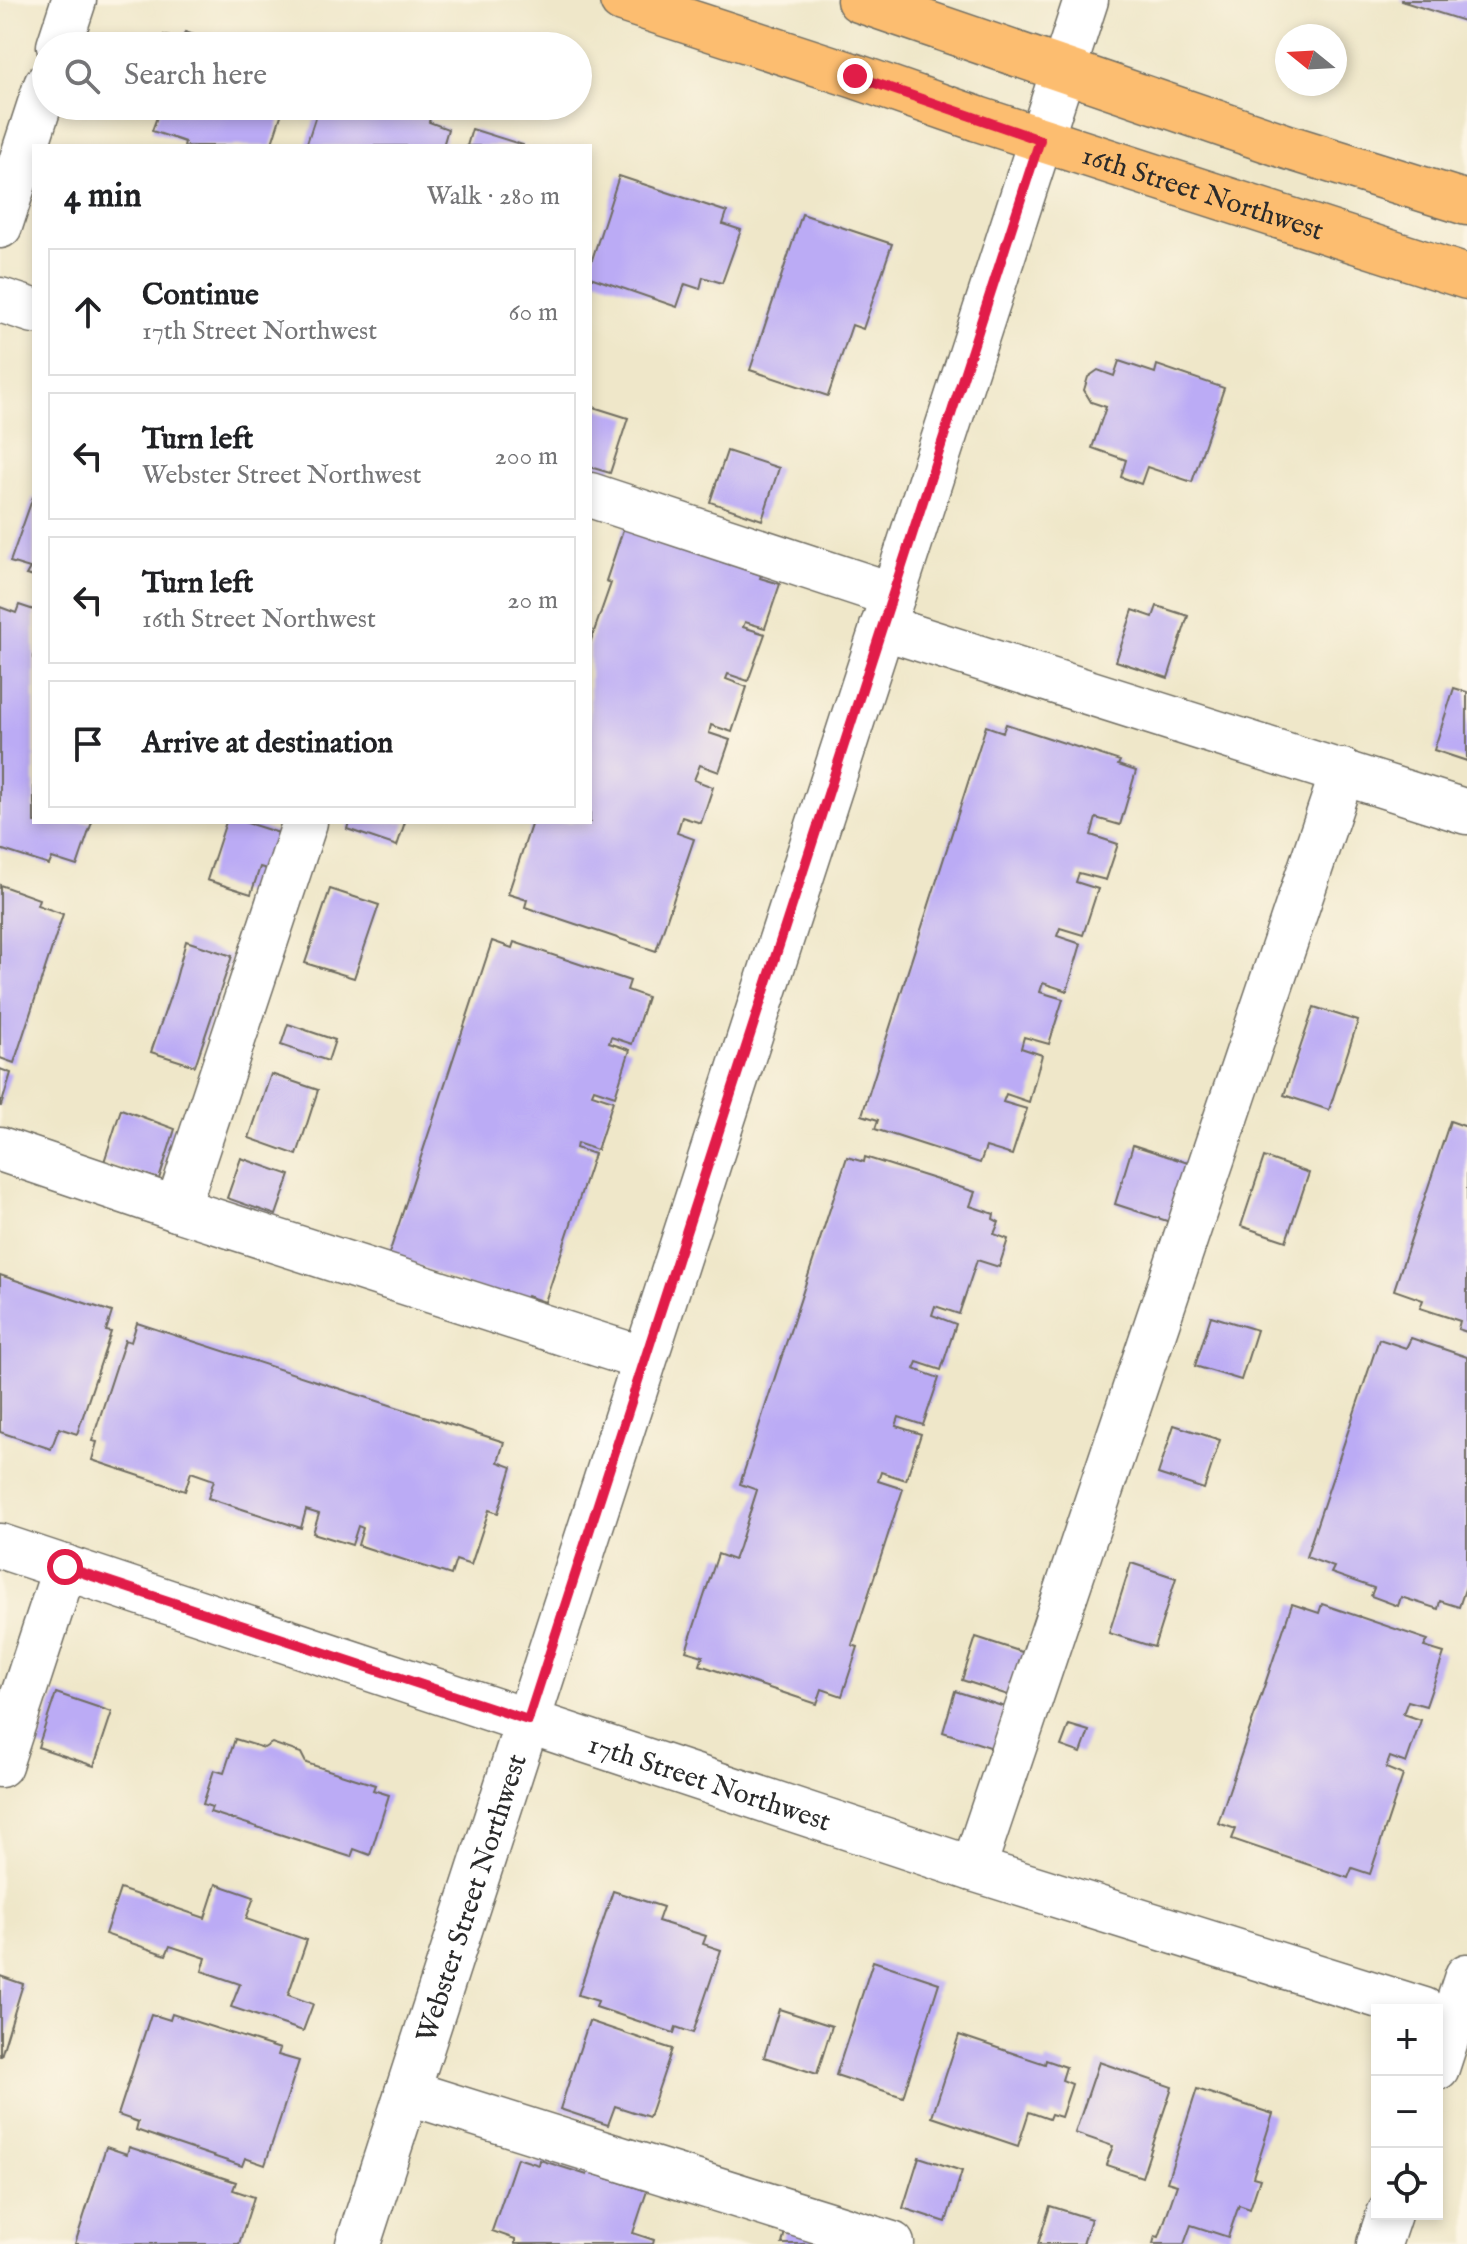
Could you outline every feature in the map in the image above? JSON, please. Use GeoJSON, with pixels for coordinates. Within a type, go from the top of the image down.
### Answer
{"type":"FeatureCollection","features":[{"type":"Feature","properties":{"kind":"main road","name":"16th Street Northwest"},"geometry":{"type":"LineString","coordinates":[[622,0],[1040,140],[1467,277]]}},
{"type":"Feature","properties":{"kind":"main road"},"geometry":{"type":"LineString","coordinates":[[859,0],[1288,147],[1467,203]]}},
{"type":"Feature","properties":{"kind":"street"},"geometry":{"type":"LineString","coordinates":[[64,32],[74,0]]}},
{"type":"Feature","properties":{"kind":"street","name":"Webster Street Northwest"},"geometry":{"type":"LineString","coordinates":[[358,2244],[1086,0]]}},
{"type":"Feature","properties":{"kind":"street"},"geometry":{"type":"LineString","coordinates":[[0,226],[35,120]]}},
{"type":"Feature","properties":{"kind":"street"},"geometry":{"type":"LineString","coordinates":[[0,300],[32,310]]}},
{"type":"Feature","properties":{"kind":"street"},"geometry":{"type":"LineString","coordinates":[[592,496],[887,611],[1467,812]]}},
{"type":"Feature","properties":{"kind":"street"},"geometry":{"type":"LineString","coordinates":[[973,1869],[1343,771]]}},
{"type":"Feature","properties":{"kind":"street"},"geometry":{"type":"LineString","coordinates":[[177,1209],[304,824]]}},
{"type":"Feature","properties":{"kind":"street"},"geometry":{"type":"LineString","coordinates":[[0,1149],[644,1359]]}},
{"type":"Feature","properties":{"kind":"street","name":"17th Street Northwest"},"geometry":{"type":"LineString","coordinates":[[0,1546],[973,1869],[1445,2016]]}},
{"type":"Feature","properties":{"kind":"street"},"geometry":{"type":"LineString","coordinates":[[0,1765],[65,1567]]}},
{"type":"Feature","properties":{"kind":"street"},"geometry":{"type":"LineString","coordinates":[[1445,2016],[1467,1976]]}},
{"type":"Feature","properties":{"kind":"street"},"geometry":{"type":"LineString","coordinates":[[407,2092],[877,2242]]}},
{"type":"Feature","properties":{"kind":"street"},"geometry":{"type":"LineString","coordinates":[[1379,2244],[1387,2220]]}},
{"type":"Feature","properties":{"kind":"building"},"geometry":{"type":"Polygon","coordinates":[[[1467,0],[1467,22],[1401,1],[1467,0]]]}},
{"type":"Feature","properties":{"kind":"building"},"geometry":{"type":"Polygon","coordinates":[[[156,120],[279,120],[272,144],[184,144],[152,131],[156,120]]]}},
{"type":"Feature","properties":{"kind":"building"},"geometry":{"type":"Polygon","coordinates":[[[314,120],[430,120],[448,129],[444,144],[307,144],[314,120]]]}},
{"type":"Feature","properties":{"kind":"building"},"geometry":{"type":"Polygon","coordinates":[[[472,129],[520,144],[468,144],[472,129]]]}},
{"type":"Feature","properties":{"kind":"building"},"geometry":{"type":"Polygon","coordinates":[[[619,176],[727,212],[723,224],[741,230],[722,283],[703,277],[700,289],[685,284],[677,307],[592,278],[592,260],[619,176]]]}},
{"type":"Feature","properties":{"kind":"building"},"geometry":{"type":"Polygon","coordinates":[[[802,214],[892,244],[863,329],[852,325],[828,396],[750,370],[802,214]]]}},
{"type":"Feature","properties":{"kind":"building"},"geometry":{"type":"Polygon","coordinates":[[[1119,361],[1155,373],[1157,365],[1224,388],[1192,482],[1147,467],[1141,484],[1121,477],[1126,460],[1092,448],[1106,407],[1091,402],[1084,390],[1088,377],[1098,370],[1114,376],[1119,361]]]}},
{"type":"Feature","properties":{"kind":"building"},"geometry":{"type":"Polygon","coordinates":[[[592,407],[628,418],[610,473],[592,468],[592,407]]]}},
{"type":"Feature","properties":{"kind":"building"},"geometry":{"type":"Polygon","coordinates":[[[727,451],[779,468],[762,520],[710,502],[727,451]]]}},
{"type":"Feature","properties":{"kind":"building"},"geometry":{"type":"Polygon","coordinates":[[[32,500],[32,576],[26,575],[30,568],[10,562],[32,500]]]}},
{"type":"Feature","properties":{"kind":"building"},"geometry":{"type":"Polygon","coordinates":[[[624,527],[764,567],[760,578],[780,584],[765,628],[745,622],[743,627],[765,634],[748,681],[728,674],[726,679],[747,687],[732,732],[711,725],[709,733],[730,740],[719,772],[700,765],[694,780],[713,787],[701,823],[682,817],[677,833],[694,839],[656,951],[525,907],[527,900],[508,894],[531,824],[592,824],[592,637],[611,583],[606,581],[624,527]]]}},
{"type":"Feature","properties":{"kind":"building"},"geometry":{"type":"Polygon","coordinates":[[[19,605],[32,609],[32,824],[91,824],[77,866],[52,858],[49,865],[0,849],[0,607],[16,613],[19,605]]]}},
{"type":"Feature","properties":{"kind":"building"},"geometry":{"type":"Polygon","coordinates":[[[1157,606],[1188,616],[1168,678],[1116,661],[1133,610],[1153,617],[1157,606]]]}},
{"type":"Feature","properties":{"kind":"building"},"geometry":{"type":"Polygon","coordinates":[[[1454,688],[1467,692],[1467,761],[1434,750],[1454,688]]]}},
{"type":"Feature","properties":{"kind":"building"},"geometry":{"type":"Polygon","coordinates":[[[1006,724],[1120,761],[1118,765],[1136,771],[1120,825],[1096,818],[1091,835],[1118,844],[1106,880],[1079,873],[1076,882],[1098,889],[1083,935],[1060,928],[1057,936],[1081,944],[1067,991],[1043,983],[1040,992],[1063,999],[1049,1044],[1024,1037],[1021,1048],[1042,1055],[1029,1102],[1006,1094],[1003,1102],[1027,1109],[1012,1155],[986,1147],[980,1163],[875,1129],[878,1120],[862,1115],[986,726],[1003,732],[1006,724]]]}},
{"type":"Feature","properties":{"kind":"building"},"geometry":{"type":"Polygon","coordinates":[[[225,824],[250,824],[279,833],[267,869],[260,867],[251,894],[207,880],[225,824]]]}},
{"type":"Feature","properties":{"kind":"building"},"geometry":{"type":"Polygon","coordinates":[[[348,824],[404,824],[397,846],[347,829],[348,824]]]}},
{"type":"Feature","properties":{"kind":"building"},"geometry":{"type":"Polygon","coordinates":[[[0,885],[39,899],[37,905],[63,914],[14,1063],[0,1058],[0,885]]]}},
{"type":"Feature","properties":{"kind":"building"},"geometry":{"type":"Polygon","coordinates":[[[330,889],[379,905],[354,978],[305,963],[330,889]]]}},
{"type":"Feature","properties":{"kind":"building"},"geometry":{"type":"Polygon","coordinates":[[[186,941],[232,956],[195,1066],[151,1052],[186,941]]]}},
{"type":"Feature","properties":{"kind":"building"},"geometry":{"type":"Polygon","coordinates":[[[492,941],[512,948],[514,942],[630,981],[627,990],[647,997],[632,1044],[611,1037],[609,1043],[630,1050],[615,1096],[594,1089],[592,1094],[613,1101],[597,1150],[577,1143],[576,1148],[594,1154],[545,1302],[527,1296],[523,1307],[389,1254],[492,941]]]}},
{"type":"Feature","properties":{"kind":"building"},"geometry":{"type":"Polygon","coordinates":[[[1314,1007],[1358,1021],[1329,1110],[1284,1095],[1314,1007]]]}},
{"type":"Feature","properties":{"kind":"building"},"geometry":{"type":"Polygon","coordinates":[[[288,1024],[335,1040],[328,1061],[281,1045],[288,1024]]]}},
{"type":"Feature","properties":{"kind":"building"},"geometry":{"type":"Polygon","coordinates":[[[0,1069],[11,1073],[1,1106],[0,1106],[0,1069]]]}},
{"type":"Feature","properties":{"kind":"building"},"geometry":{"type":"Polygon","coordinates":[[[271,1074],[318,1090],[297,1155],[249,1138],[271,1074]]]}},
{"type":"Feature","properties":{"kind":"building"},"geometry":{"type":"Polygon","coordinates":[[[121,1109],[175,1129],[159,1179],[104,1162],[121,1109]]]}},
{"type":"Feature","properties":{"kind":"building"},"geometry":{"type":"Polygon","coordinates":[[[1450,1121],[1467,1127],[1467,1332],[1458,1329],[1460,1321],[1420,1308],[1423,1300],[1394,1290],[1450,1121]]]}},
{"type":"Feature","properties":{"kind":"building"},"geometry":{"type":"Polygon","coordinates":[[[1133,1145],[1188,1163],[1170,1222],[1115,1204],[1133,1145]]]}},
{"type":"Feature","properties":{"kind":"building"},"geometry":{"type":"Polygon","coordinates":[[[847,1157],[864,1162],[865,1157],[975,1192],[970,1206],[994,1214],[993,1219],[999,1222],[994,1234],[1008,1239],[999,1267],[977,1260],[959,1314],[935,1306],[932,1315],[956,1324],[941,1370],[917,1362],[914,1369],[939,1378],[923,1425],[899,1417],[896,1426],[921,1434],[906,1480],[881,1472],[878,1481],[903,1489],[852,1645],[858,1647],[842,1696],[822,1689],[817,1704],[700,1665],[703,1656],[686,1651],[718,1554],[734,1560],[739,1547],[757,1490],[740,1484],[847,1157]]]}},
{"type":"Feature","properties":{"kind":"building"},"geometry":{"type":"Polygon","coordinates":[[[1264,1157],[1309,1173],[1286,1241],[1241,1226],[1264,1157]]]}},
{"type":"Feature","properties":{"kind":"building"},"geometry":{"type":"Polygon","coordinates":[[[241,1158],[290,1175],[276,1215],[227,1198],[241,1158]]]}},
{"type":"Feature","properties":{"kind":"building"},"geometry":{"type":"Polygon","coordinates":[[[0,1275],[112,1312],[106,1331],[111,1332],[77,1434],[59,1428],[51,1449],[0,1432],[0,1275]]]}},
{"type":"Feature","properties":{"kind":"building"},"geometry":{"type":"Polygon","coordinates":[[[1211,1316],[1257,1330],[1241,1380],[1195,1366],[1211,1316]]]}},
{"type":"Feature","properties":{"kind":"building"},"geometry":{"type":"Polygon","coordinates":[[[137,1323],[504,1442],[498,1462],[512,1467],[498,1513],[489,1510],[471,1565],[456,1560],[451,1575],[358,1545],[363,1528],[358,1526],[352,1545],[313,1533],[319,1514],[306,1510],[301,1528],[208,1498],[214,1480],[191,1472],[185,1491],[92,1460],[97,1442],[92,1441],[125,1340],[131,1342],[137,1323]]]}},
{"type":"Feature","properties":{"kind":"building"},"geometry":{"type":"Polygon","coordinates":[[[1411,1338],[1467,1357],[1467,1583],[1459,1607],[1440,1601],[1438,1609],[1401,1597],[1398,1606],[1371,1596],[1374,1588],[1331,1573],[1334,1567],[1306,1557],[1379,1339],[1406,1348],[1411,1338]]]}},
{"type":"Feature","properties":{"kind":"building"},"geometry":{"type":"Polygon","coordinates":[[[1174,1425],[1220,1440],[1204,1489],[1158,1474],[1174,1425]]]}},
{"type":"Feature","properties":{"kind":"building"},"geometry":{"type":"Polygon","coordinates":[[[1131,1563],[1176,1578],[1154,1647],[1109,1633],[1131,1563]]]}},
{"type":"Feature","properties":{"kind":"building"},"geometry":{"type":"Polygon","coordinates":[[[1292,1604],[1319,1613],[1322,1604],[1428,1640],[1424,1647],[1444,1653],[1426,1706],[1408,1701],[1403,1714],[1421,1720],[1406,1763],[1390,1757],[1386,1768],[1403,1775],[1370,1874],[1352,1868],[1348,1878],[1232,1839],[1236,1829],[1218,1823],[1292,1604]]]}},
{"type":"Feature","properties":{"kind":"building"},"geometry":{"type":"Polygon","coordinates":[[[976,1637],[1025,1653],[1011,1696],[962,1680],[976,1637]]]}},
{"type":"Feature","properties":{"kind":"building"},"geometry":{"type":"Polygon","coordinates":[[[955,1691],[1008,1708],[996,1749],[943,1732],[955,1691]]]}},
{"type":"Feature","properties":{"kind":"building"},"geometry":{"type":"Polygon","coordinates":[[[56,1693],[112,1712],[94,1766],[38,1747],[56,1693]]]}},
{"type":"Feature","properties":{"kind":"building"},"geometry":{"type":"Polygon","coordinates":[[[1069,1725],[1089,1731],[1081,1753],[1061,1746],[1069,1725]]]}},
{"type":"Feature","properties":{"kind":"building"},"geometry":{"type":"Polygon","coordinates":[[[235,1739],[264,1748],[272,1743],[301,1753],[306,1763],[375,1785],[373,1790],[389,1795],[370,1855],[354,1849],[351,1857],[210,1812],[212,1807],[203,1804],[214,1770],[224,1773],[235,1739]]]}},
{"type":"Feature","properties":{"kind":"building"},"geometry":{"type":"Polygon","coordinates":[[[216,1884],[254,1897],[246,1919],[307,1940],[288,1995],[313,2004],[303,2031],[231,2007],[240,1984],[202,1971],[206,1958],[170,1946],[166,1955],[105,1934],[120,1889],[205,1918],[216,1884]]]}},
{"type":"Feature","properties":{"kind":"building"},"geometry":{"type":"Polygon","coordinates":[[[613,1891],[663,1907],[658,1921],[706,1936],[703,1944],[721,1950],[693,2033],[676,2027],[674,2033],[596,2007],[598,2001],[578,1995],[613,1891]]]}},
{"type":"Feature","properties":{"kind":"building"},"geometry":{"type":"Polygon","coordinates":[[[873,1961],[939,1983],[903,2097],[836,2075],[873,1961]]]}},
{"type":"Feature","properties":{"kind":"building"},"geometry":{"type":"Polygon","coordinates":[[[0,1976],[23,1984],[1,2056],[0,2056],[0,1976]]]}},
{"type":"Feature","properties":{"kind":"building"},"geometry":{"type":"Polygon","coordinates":[[[779,2009],[832,2026],[817,2074],[764,2057],[779,2009]]]}},
{"type":"Feature","properties":{"kind":"building"},"geometry":{"type":"Polygon","coordinates":[[[151,2014],[170,2020],[172,2014],[280,2049],[278,2055],[299,2061],[265,2165],[245,2158],[242,2166],[136,2130],[138,2122],[118,2115],[151,2014]]]}},
{"type":"Feature","properties":{"kind":"building"},"geometry":{"type":"Polygon","coordinates":[[[589,2021],[672,2049],[649,2117],[615,2106],[608,2125],[560,2109],[589,2021]]]}},
{"type":"Feature","properties":{"kind":"building"},"geometry":{"type":"Polygon","coordinates":[[[959,2035],[1045,2064],[1046,2060],[1066,2067],[1062,2080],[1072,2084],[1061,2117],[1051,2114],[1049,2119],[1029,2112],[1018,2146],[932,2117],[959,2035]]]}},
{"type":"Feature","properties":{"kind":"building"},"geometry":{"type":"Polygon","coordinates":[[[1099,2062],[1172,2087],[1142,2177],[1106,2165],[1113,2146],[1075,2133],[1099,2062]]]}},
{"type":"Feature","properties":{"kind":"building"},"geometry":{"type":"Polygon","coordinates":[[[1197,2089],[1273,2114],[1253,2177],[1260,2179],[1250,2209],[1239,2205],[1228,2237],[1191,2225],[1184,2244],[1153,2244],[1155,2236],[1159,2237],[1177,2185],[1167,2182],[1197,2089]]]}},
{"type":"Feature","properties":{"kind":"building"},"geometry":{"type":"Polygon","coordinates":[[[106,2147],[127,2154],[129,2147],[236,2182],[233,2190],[254,2197],[239,2244],[75,2244],[106,2147]]]}},
{"type":"Feature","properties":{"kind":"building"},"geometry":{"type":"Polygon","coordinates":[[[919,2157],[962,2171],[946,2222],[903,2208],[919,2157]]]}},
{"type":"Feature","properties":{"kind":"building"},"geometry":{"type":"Polygon","coordinates":[[[517,2158],[539,2165],[540,2160],[587,2175],[588,2172],[647,2191],[633,2233],[654,2240],[653,2244],[515,2244],[515,2239],[492,2231],[517,2158]]]}},
{"type":"Feature","properties":{"kind":"building"},"geometry":{"type":"Polygon","coordinates":[[[1050,2206],[1091,2219],[1083,2244],[1038,2244],[1050,2206]]]}},
{"type":"Feature","properties":{"kind":"building"},"geometry":{"type":"Polygon","coordinates":[[[786,2227],[835,2244],[782,2244],[786,2227]]]}},
{"type":"Feature","properties":{"kind":"route"},"geometry":{"type":"LineString","coordinates":[[65,1567],[528,1720],[1040,140],[855,76]]}}]}
